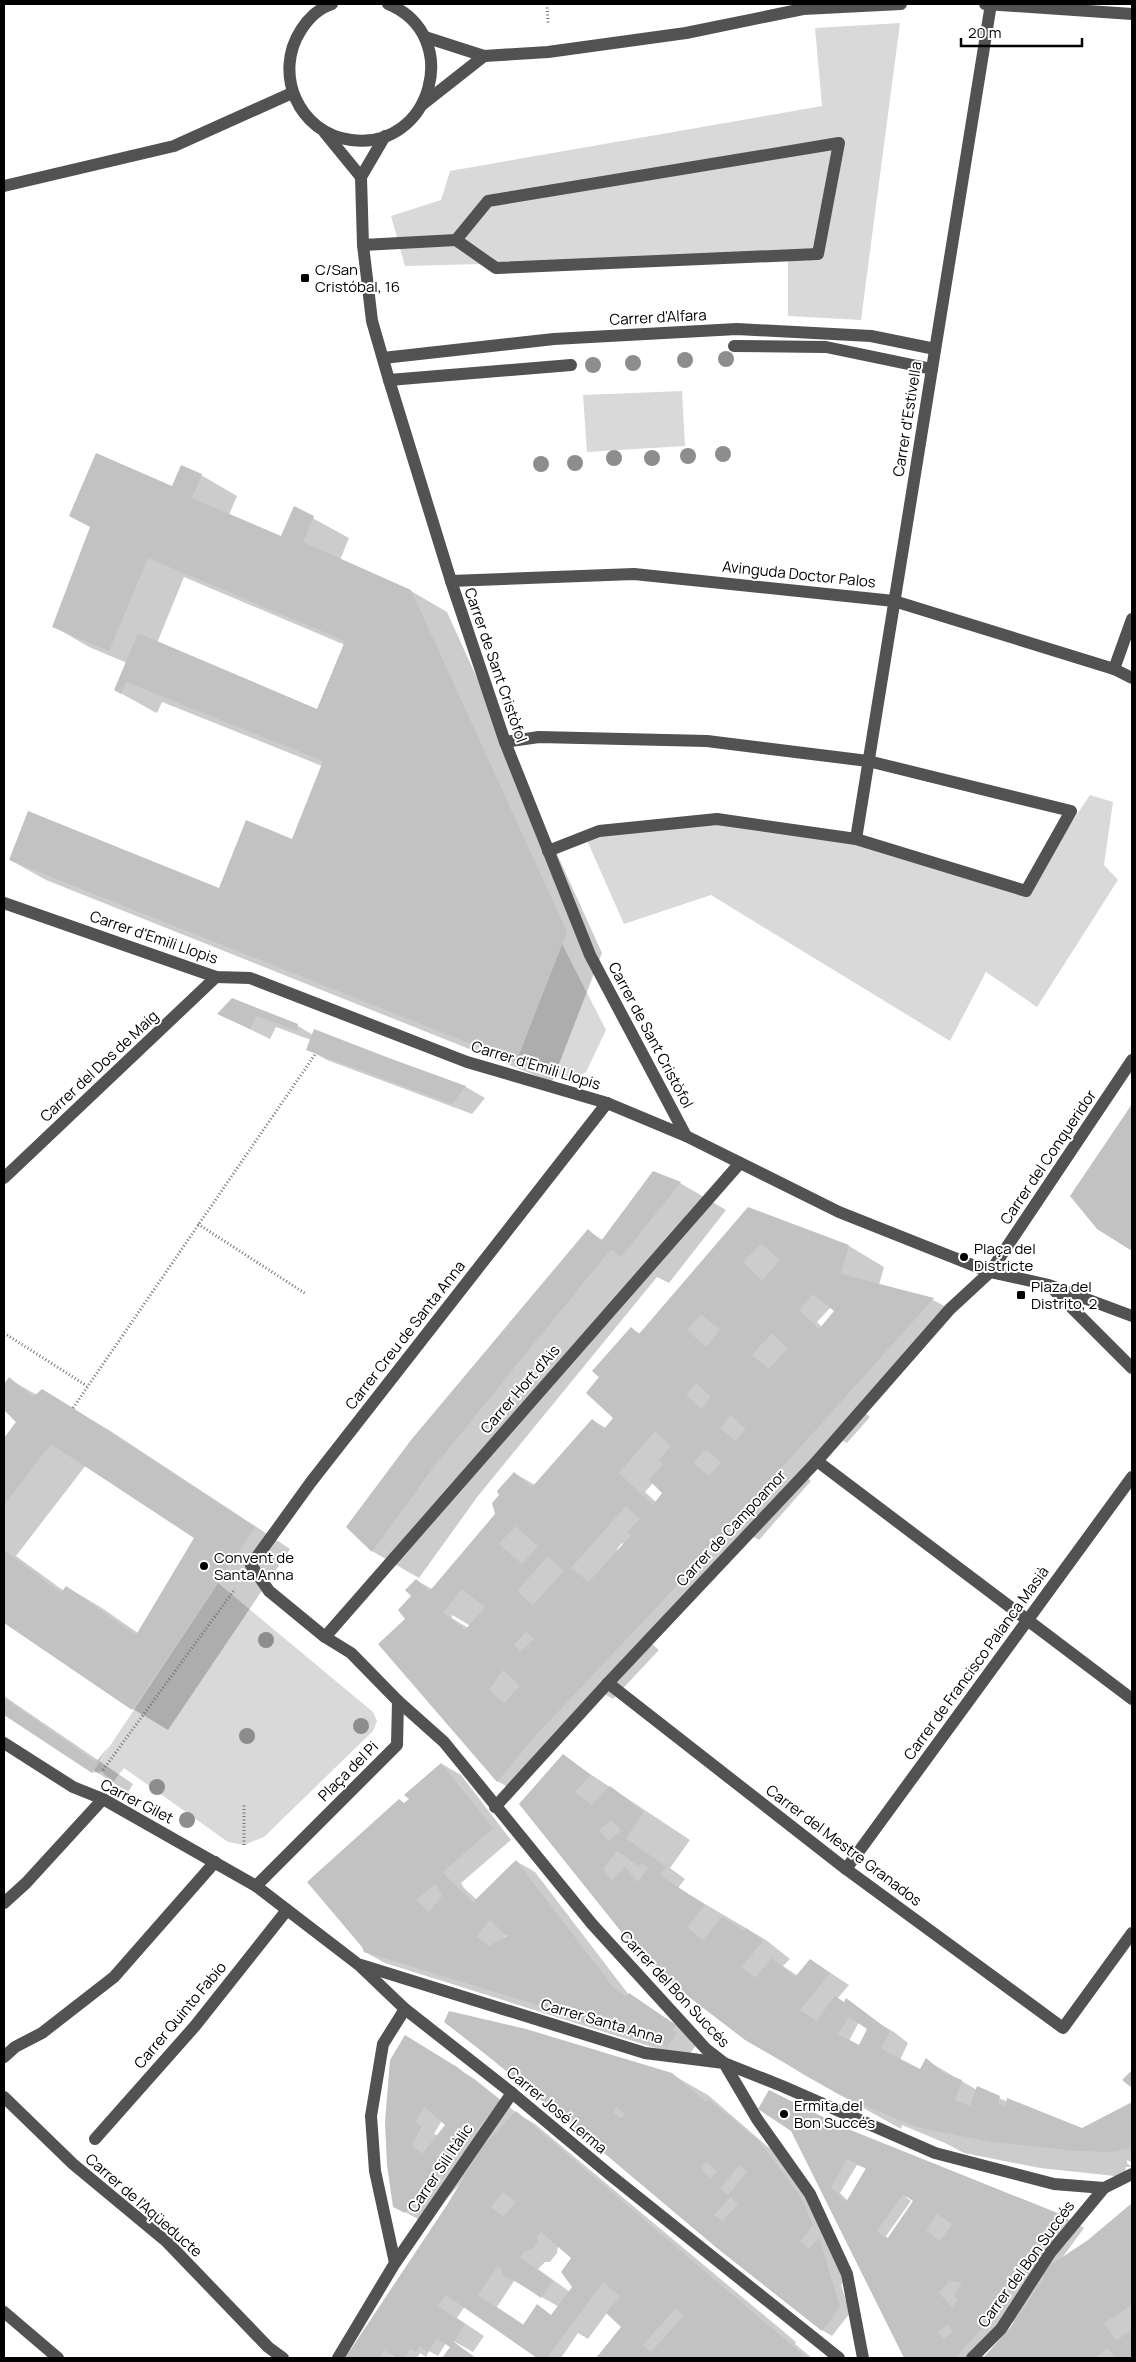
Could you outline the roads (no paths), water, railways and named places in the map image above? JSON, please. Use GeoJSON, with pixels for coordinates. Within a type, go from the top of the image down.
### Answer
{"type":"FeatureCollection","features":[{"type":"Feature","properties":{"kind":"street"},"geometry":{"type":"LineString","coordinates":[[329,4],[307,21],[293,42],[288,67],[292,93],[301,111],[320,128],[361,177],[386,136]]}},
{"type":"Feature","properties":{"kind":"street"},"geometry":{"type":"LineString","coordinates":[[320,128],[332,135],[351,140],[372,140],[386,136],[410,122],[423,104],[431,83],[431,60],[425,37],[414,21],[398,8],[388,4]]}},
{"type":"Feature","properties":{"kind":"street"},"geometry":{"type":"LineString","coordinates":[[425,37],[484,56],[548,52],[686,33],[803,9],[901,4]]}},
{"type":"Feature","properties":{"kind":"street"},"geometry":{"type":"LineString","coordinates":[[985,4],[1132,14]]}},
{"type":"Feature","properties":{"kind":"street","name":"Carrer d'Estivella"},"geometry":{"type":"LineString","coordinates":[[856,839],[991,4]]}},
{"type":"Feature","properties":{"kind":"street"},"geometry":{"type":"LineString","coordinates":[[423,104],[484,56]]}},
{"type":"Feature","properties":{"kind":"street"},"geometry":{"type":"LineString","coordinates":[[4,186],[174,146],[292,93]]}},
{"type":"Feature","properties":{"kind":"street"},"geometry":{"type":"LineString","coordinates":[[363,245],[456,240],[496,268],[818,254],[839,143],[488,201],[456,240]]}},
{"type":"Feature","properties":{"kind":"street","name":"Carrer de Sant Cristòfol"},"geometry":{"type":"LineString","coordinates":[[361,177],[363,245],[372,322],[451,581],[506,742],[590,955],[686,1136]]}},
{"type":"Feature","properties":{"kind":"street","name":"Carrer d'Alfara"},"geometry":{"type":"LineString","coordinates":[[383,358],[554,339],[736,328],[871,336],[935,349]]}},
{"type":"Feature","properties":{"kind":"street"},"geometry":{"type":"LineString","coordinates":[[734,346],[826,347],[932,368]]}},
{"type":"Feature","properties":{"kind":"street"},"geometry":{"type":"LineString","coordinates":[[389,380],[572,365]]}},
{"type":"Feature","properties":{"kind":"street","name":"Avinguda Doctor Palos"},"geometry":{"type":"LineString","coordinates":[[451,581],[634,574],[894,601],[1114,669],[1132,678]]}},
{"type":"Feature","properties":{"kind":"street"},"geometry":{"type":"LineString","coordinates":[[1114,669],[1132,620]]}},
{"type":"Feature","properties":{"kind":"street"},"geometry":{"type":"LineString","coordinates":[[506,742],[540,737],[707,740],[868,761],[1071,811],[1026,890],[856,839],[717,819],[599,831],[548,851]]}},
{"type":"Feature","properties":{"kind":"street","name":"Carrer d'Emili Llopis"},"geometry":{"type":"LineString","coordinates":[[4,903],[216,977],[250,978],[467,1062],[607,1103],[686,1136],[839,1212],[990,1272],[1049,1285],[1132,1316]]}},
{"type":"Feature","properties":{"kind":"street","name":"Carrer del Dos de Maig"},"geometry":{"type":"LineString","coordinates":[[4,1178],[216,977]]}},
{"type":"Feature","properties":{"kind":"street","name":"Carrer del Conqueridor"},"geometry":{"type":"LineString","coordinates":[[990,1272],[1132,1060]]}},
{"type":"Feature","properties":{"kind":"street","name":"Carrer Creu de Santa Anna"},"geometry":{"type":"LineString","coordinates":[[325,1637],[268,1591],[252,1566],[311,1482],[607,1103]]}},
{"type":"Feature","properties":{"kind":"street","name":"Carrer Hort d'Ais"},"geometry":{"type":"LineString","coordinates":[[325,1637],[740,1163]]}},
{"type":"Feature","properties":{"kind":"street","name":"Carrer de Campoamor"},"geometry":{"type":"LineString","coordinates":[[495,1808],[608,1683],[817,1461],[950,1309],[990,1272]]}},
{"type":"Feature","properties":{"kind":"street"},"geometry":{"type":"LineString","coordinates":[[1049,1285],[1132,1368]]}},
{"type":"Feature","properties":{"kind":"street"},"geometry":{"type":"LineString","coordinates":[[817,1461],[1132,1699]]}},
{"type":"Feature","properties":{"kind":"street","name":"Carrer de Francisco Palanca Masià"},"geometry":{"type":"LineString","coordinates":[[846,1869],[1132,1476]]}},
{"type":"Feature","properties":{"kind":"street"},"geometry":{"type":"LineString","coordinates":[[325,1637],[351,1653],[398,1701]]}},
{"type":"Feature","properties":{"kind":"street","name":"Carrer del Mestre Granados"},"geometry":{"type":"LineString","coordinates":[[608,1683],[846,1869],[1063,2028],[1132,1932]]}},
{"type":"Feature","properties":{"kind":"street","name":"Carrer del Bon Succés"},"geometry":{"type":"LineString","coordinates":[[398,1701],[444,1742],[495,1808],[592,1924],[706,2049],[724,2064],[782,2086],[935,2153],[1054,2184],[1104,2188]]}},
{"type":"Feature","properties":{"kind":"street","name":"Plaça del Pi"},"geometry":{"type":"LineString","coordinates":[[256,1886],[397,1745],[398,1701]]}},
{"type":"Feature","properties":{"kind":"street","name":"Carrer Gilet"},"geometry":{"type":"LineString","coordinates":[[4,1743],[73,1788],[103,1799],[256,1886]]}},
{"type":"Feature","properties":{"kind":"street"},"geometry":{"type":"LineString","coordinates":[[4,1903],[26,1883],[103,1799]]}},
{"type":"Feature","properties":{"kind":"street"},"geometry":{"type":"LineString","coordinates":[[4,2057],[15,2047],[42,2033],[114,1977],[215,1862]]}},
{"type":"Feature","properties":{"kind":"street","name":"Carrer José Lerma"},"geometry":{"type":"LineString","coordinates":[[256,1886],[359,1965],[405,2009],[512,2093],[609,2174],[839,2358]]}},
{"type":"Feature","properties":{"kind":"street","name":"Carrer Quinto Fabio"},"geometry":{"type":"LineString","coordinates":[[95,2139],[195,2026],[287,1910]]}},
{"type":"Feature","properties":{"kind":"street","name":"Carrer Santa Anna"},"geometry":{"type":"LineString","coordinates":[[359,1965],[645,2053],[724,2064]]}},
{"type":"Feature","properties":{"kind":"street","name":"Carrer Sili Itàlic"},"geometry":{"type":"LineString","coordinates":[[395,2263],[374,2170],[371,2116],[383,2044],[405,2009]]}},
{"type":"Feature","properties":{"kind":"street"},"geometry":{"type":"LineString","coordinates":[[724,2064],[757,2119],[810,2194],[847,2274],[863,2358]]}},
{"type":"Feature","properties":{"kind":"street","name":"Carrer Sili Itàlic"},"geometry":{"type":"LineString","coordinates":[[338,2358],[395,2263],[512,2093]]}},
{"type":"Feature","properties":{"kind":"street","name":"Carrer de l'Aqüeducte"},"geometry":{"type":"LineString","coordinates":[[4,2098],[73,2164],[167,2242],[268,2347],[283,2358]]}},
{"type":"Feature","properties":{"kind":"street","name":"Carrer del Bon Succés"},"geometry":{"type":"LineString","coordinates":[[972,2358],[1001,2330],[1050,2253],[1104,2188],[1132,2174]]}},
{"type":"Feature","properties":{"kind":"street"},"geometry":{"type":"LineString","coordinates":[[4,2312],[58,2358]]}},
{"type":"Feature","properties":{"kind":"place","name":"C/San Cristóbal, 16"},"geometry":{"type":"Point","coordinates":[305,278]}},
{"type":"Feature","properties":{"kind":"place","name":"Plaça del Districte"},"geometry":{"type":"Point","coordinates":[964,1257]}},
{"type":"Feature","properties":{"kind":"place","name":"Plaza del Distrito, 2"},"geometry":{"type":"Point","coordinates":[1021,1295]}},
{"type":"Feature","properties":{"kind":"place","name":"Convent de Santa Anna"},"geometry":{"type":"Point","coordinates":[204,1566]}},
{"type":"Feature","properties":{"kind":"place","name":"Ermita del Bon Succés"},"geometry":{"type":"Point","coordinates":[784,2114]}}]}
